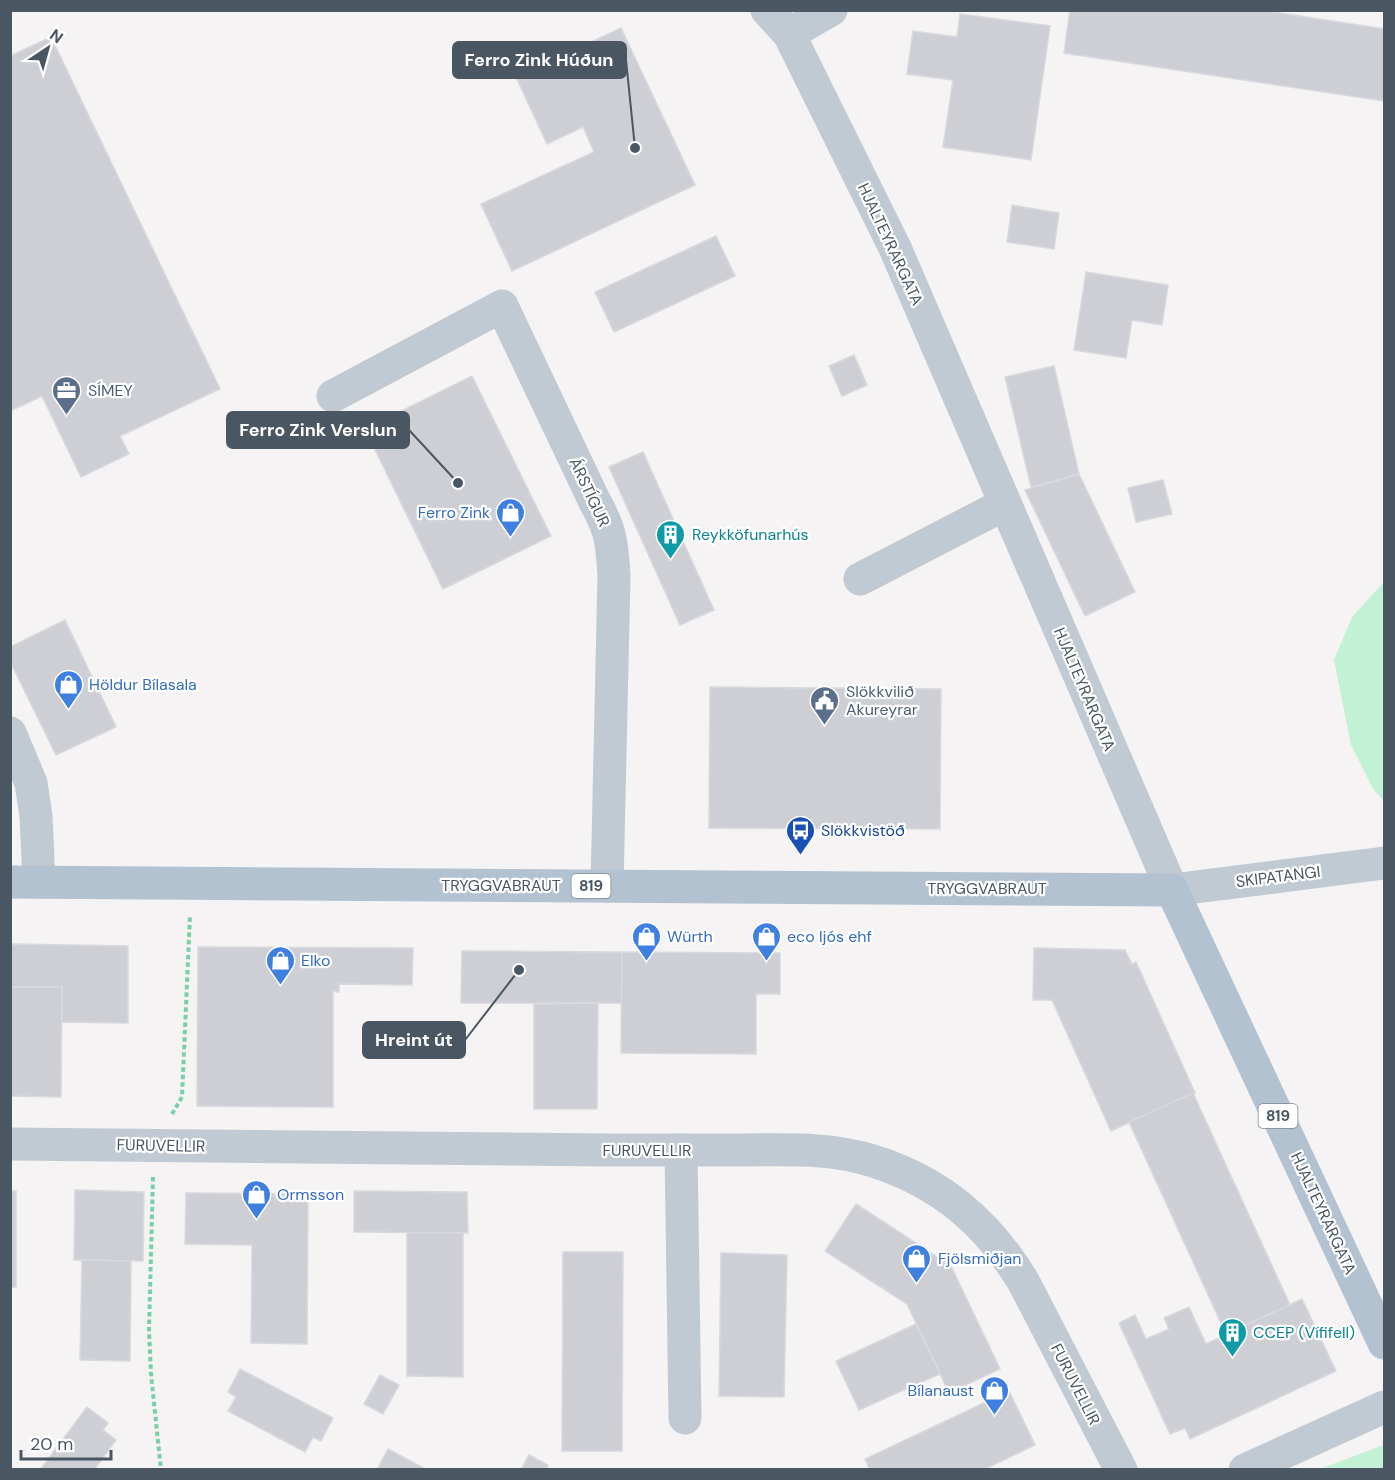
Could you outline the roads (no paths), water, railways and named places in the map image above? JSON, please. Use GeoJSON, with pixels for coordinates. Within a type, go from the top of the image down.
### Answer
{"type":"FeatureCollection","features":[{"type":"Feature","properties":{"kind":"main road","name":"TRYGGVABRAUT"},"geometry":{"type":"LineString","coordinates":[[25,882],[1172,890]]}},
{"type":"Feature","properties":{"kind":"main road","name":"HJALTEYRARGATA"},"geometry":{"type":"LineString","coordinates":[[1172,890],[1384,1343]]}},
{"type":"Feature","properties":{"kind":"street"},"geometry":{"type":"LineString","coordinates":[[778,22],[831,10]]}},
{"type":"Feature","properties":{"kind":"street","name":"HJALTEYRARGATA"},"geometry":{"type":"LineString","coordinates":[[778,22],[895,248],[1172,890]]}},
{"type":"Feature","properties":{"kind":"street","name":"ÁRSTÍGUR"},"geometry":{"type":"LineString","coordinates":[[333,396],[502,306],[594,500],[608,524],[612,546],[614,576],[606,886]]}},
{"type":"Feature","properties":{"kind":"street"},"geometry":{"type":"LineString","coordinates":[[860,579],[1005,504]]}},
{"type":"Feature","properties":{"kind":"street"},"geometry":{"type":"LineString","coordinates":[[10,733],[31,783],[36,816],[25,882]]}},
{"type":"Feature","properties":{"kind":"street","name":"SKIPATANGI"},"geometry":{"type":"LineString","coordinates":[[1172,890],[1384,863]]}},
{"type":"Feature","properties":{"kind":"street","name":"FURUVELLIR"},"geometry":{"type":"LineString","coordinates":[[10,1144],[824,1150],[873,1161],[914,1177],[956,1203],[985,1228],[1006,1253],[1023,1281],[1120,1470]]}},
{"type":"Feature","properties":{"kind":"street"},"geometry":{"type":"LineString","coordinates":[[681,1150],[685,1418]]}},
{"type":"Feature","properties":{"kind":"street"},"geometry":{"type":"LineString","coordinates":[[1245,1470],[1384,1407]]}},
{"type":"Feature","properties":{"kind":"place","name":"Ferro Zink Húðun"},"geometry":{"type":"Point","coordinates":[635,148]}},
{"type":"Feature","properties":{"kind":"place","name":"SÍMEY"},"geometry":{"type":"Point","coordinates":[67,416]}},
{"type":"Feature","properties":{"kind":"place","name":"Ferro Zink Verslun"},"geometry":{"type":"Point","coordinates":[458,483]}},
{"type":"Feature","properties":{"kind":"place","name":"Ferro Zink"},"geometry":{"type":"Point","coordinates":[511,538]}},
{"type":"Feature","properties":{"kind":"place","name":"Reykköfunarhús"},"geometry":{"type":"Point","coordinates":[671,560]}},
{"type":"Feature","properties":{"kind":"place","name":"Höldur Bílasala"},"geometry":{"type":"Point","coordinates":[68,710]}},
{"type":"Feature","properties":{"kind":"place","name":"Slökkvilið Akureyrar"},"geometry":{"type":"Point","coordinates":[825,726]}},
{"type":"Feature","properties":{"kind":"place","name":"Slökkvistöð"},"geometry":{"type":"Point","coordinates":[800,856]}},
{"type":"Feature","properties":{"kind":"place","name":"Würth"},"geometry":{"type":"Point","coordinates":[646,962]}},
{"type":"Feature","properties":{"kind":"place","name":"eco ljós ehf"},"geometry":{"type":"Point","coordinates":[766,962]}},
{"type":"Feature","properties":{"kind":"place","name":"Hreint út"},"geometry":{"type":"Point","coordinates":[519,970]}},
{"type":"Feature","properties":{"kind":"place","name":"Elko"},"geometry":{"type":"Point","coordinates":[280,986]}},
{"type":"Feature","properties":{"kind":"place","name":"Ormsson"},"geometry":{"type":"Point","coordinates":[256,1220]}},
{"type":"Feature","properties":{"kind":"place","name":"Fjölsmiðjan"},"geometry":{"type":"Point","coordinates":[917,1284]}},
{"type":"Feature","properties":{"kind":"place","name":"CCEP (Vífifell)"},"geometry":{"type":"Point","coordinates":[1232,1358]}},
{"type":"Feature","properties":{"kind":"place","name":"Bílanaust"},"geometry":{"type":"Point","coordinates":[995,1416]}}]}
